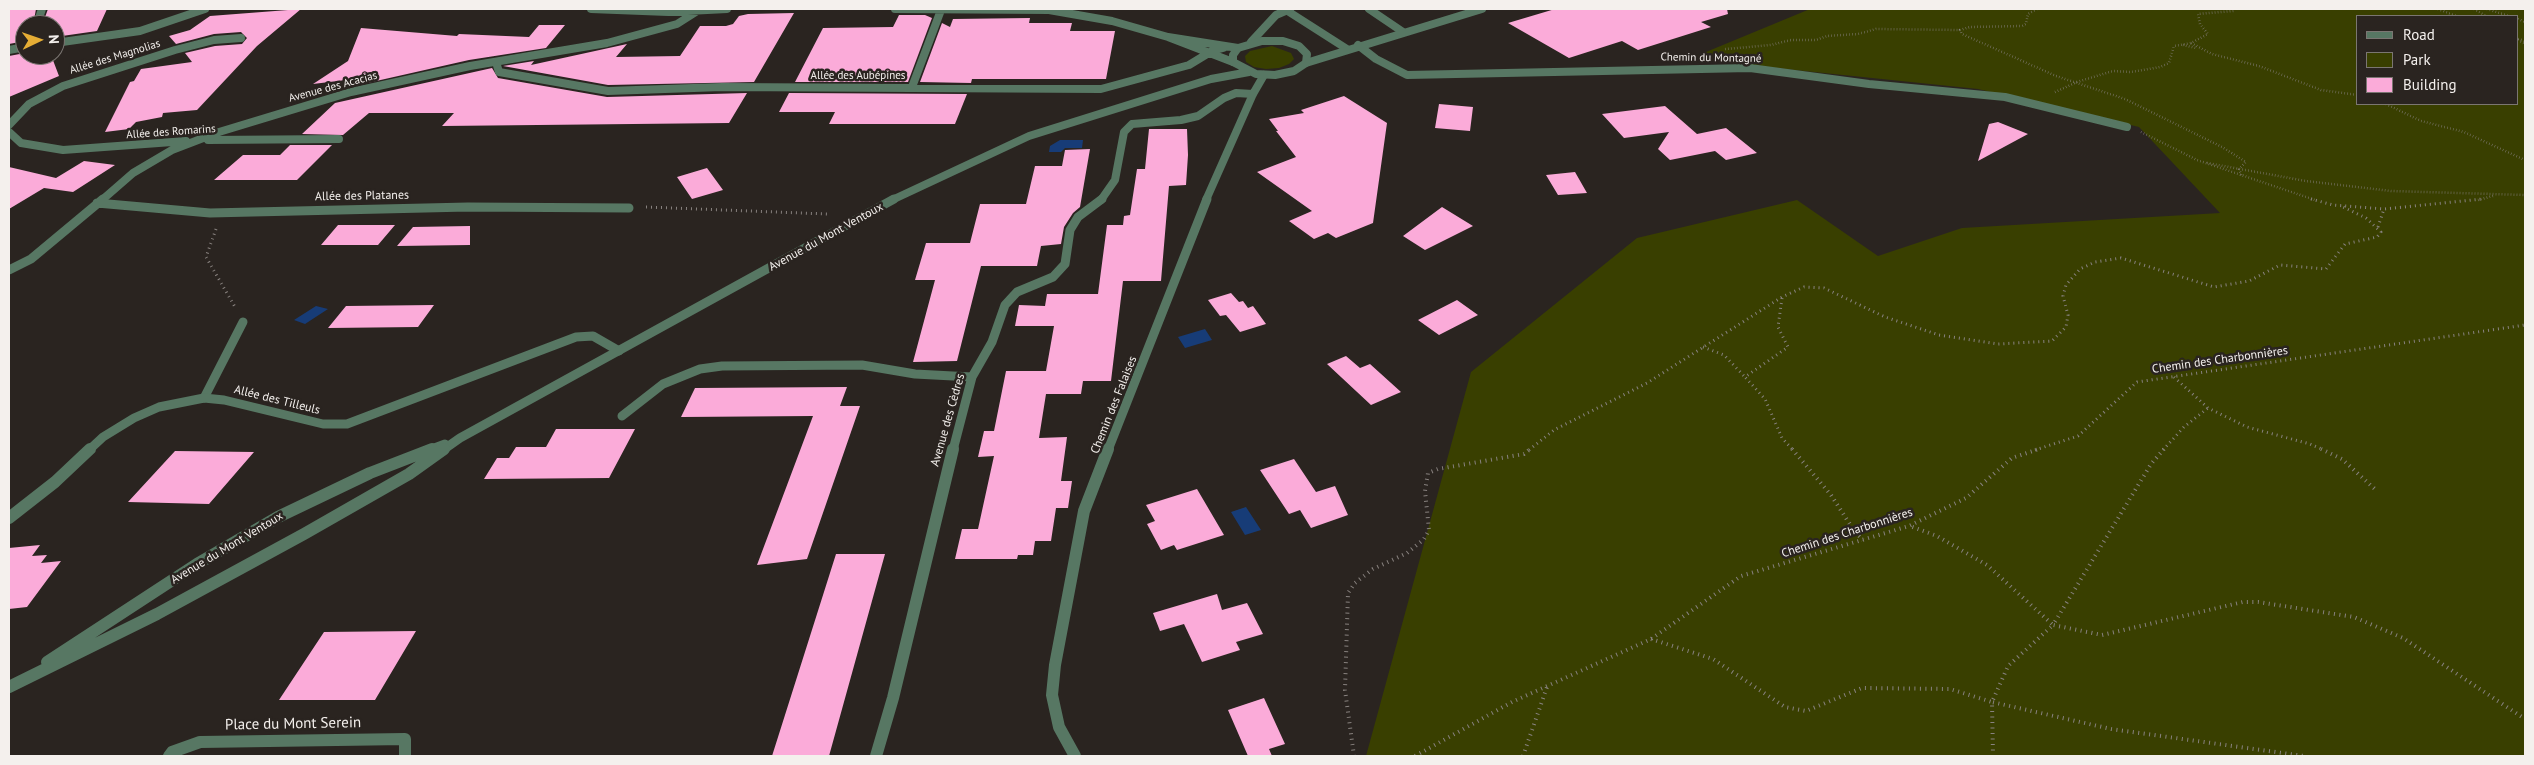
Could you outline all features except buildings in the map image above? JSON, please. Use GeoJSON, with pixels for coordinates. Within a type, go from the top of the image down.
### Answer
{"type":"FeatureCollection","features":[{"type":"Feature","properties":{"kind":"street"},"geometry":{"type":"LineString","coordinates":[[65,41],[140,30],[205,9]]}},
{"type":"Feature","properties":{"kind":"street"},"geometry":{"type":"LineString","coordinates":[[591,9],[668,12],[727,9]]}},
{"type":"Feature","properties":{"kind":"street"},"geometry":{"type":"LineString","coordinates":[[895,9],[1021,9],[1090,16],[1168,37],[1223,48],[1238,48],[1251,42],[1264,31],[1276,15],[1288,10],[1347,49]]}},
{"type":"Feature","properties":{"kind":"street"},"geometry":{"type":"LineString","coordinates":[[1369,9],[1403,32]]}},
{"type":"Feature","properties":{"kind":"street"},"geometry":{"type":"LineString","coordinates":[[1168,37],[1235,64],[1249,72],[1264,75],[1285,74],[1302,68],[1306,63],[1335,52],[1482,9]]}},
{"type":"Feature","properties":{"kind":"street","name":"Avenue des Acacias"},"geometry":{"type":"LineString","coordinates":[[9,270],[31,258],[52,243],[133,173],[172,150],[351,92],[496,62],[607,43],[678,24],[699,10]]}},
{"type":"Feature","properties":{"kind":"street"},"geometry":{"type":"LineString","coordinates":[[912,87],[941,10]]}},
{"type":"Feature","properties":{"kind":"street"},"geometry":{"type":"LineString","coordinates":[[1264,31],[1274,40]]}},
{"type":"Feature","properties":{"kind":"street","name":"Allée des Magnolias"},"geometry":{"type":"LineString","coordinates":[[9,125],[29,104],[64,86],[183,48],[214,40],[241,38]]}},
{"type":"Feature","properties":{"kind":"street"},"geometry":{"type":"LineString","coordinates":[[1251,42],[1274,40],[1292,43],[1307,54],[1335,52]]}},
{"type":"Feature","properties":{"kind":"street","name":"Chemin du Montagné"},"geometry":{"type":"LineString","coordinates":[[1358,45],[1396,71],[1422,76],[1686,68],[1750,68],[1869,84],[1950,90],[1976,96],[2005,97],[2038,103],[2127,127]]}},
{"type":"Feature","properties":{"kind":"street","name":"Allée des Aubépines"},"geometry":{"type":"LineString","coordinates":[[496,62],[499,72],[608,91],[722,87],[1108,89],[1189,66],[1208,54],[1223,48]]}},
{"type":"Feature","properties":{"kind":"street"},"geometry":{"type":"LineString","coordinates":[[1235,64],[1233,55],[1238,48]]}},
{"type":"Feature","properties":{"kind":"street"},"geometry":{"type":"LineString","coordinates":[[1306,63],[1307,54]]}},
{"type":"Feature","properties":{"kind":"street","name":"Avenue du Mont Ventoux"},"geometry":{"type":"LineString","coordinates":[[1211,79],[1235,64]]}},
{"type":"Feature","properties":{"kind":"street","name":"Avenue du Mont Ventoux"},"geometry":{"type":"LineString","coordinates":[[9,686],[157,614],[304,534],[409,474],[460,438],[848,224],[952,170],[1029,136],[1211,79],[1249,72]]}},
{"type":"Feature","properties":{"kind":"street","name":"Chemin des Falaises"},"geometry":{"type":"LineString","coordinates":[[1075,756],[1059,727],[1052,695],[1055,665],[1084,510],[1215,178],[1253,94],[1264,75]]}},
{"type":"Feature","properties":{"kind":"street","name":"Avenue des Cèdres"},"geometry":{"type":"LineString","coordinates":[[876,756],[893,698],[942,492],[972,377],[992,342],[1005,305],[1017,292],[1053,276],[1065,264],[1070,230],[1078,217],[1102,200],[1115,180],[1124,132],[1132,124],[1181,120],[1198,116],[1224,98],[1236,93],[1253,94]]}},
{"type":"Feature","properties":{"kind":"street","name":"Allée des Romarins"},"geometry":{"type":"LineString","coordinates":[[9,132],[21,143],[63,150],[200,140],[339,139]]}},
{"type":"Feature","properties":{"kind":"street","name":"Allée des Platanes"},"geometry":{"type":"LineString","coordinates":[[97,203],[222,212],[468,207],[628,208]]}},
{"type":"Feature","properties":{"kind":"street"},"geometry":{"type":"LineString","coordinates":[[204,398],[243,322]]}},
{"type":"Feature","properties":{"kind":"street","name":"Allée des Tilleuls"},"geometry":{"type":"LineString","coordinates":[[9,518],[55,482],[103,437],[134,418],[159,407],[204,398],[224,400],[323,424],[347,424],[576,337],[594,336],[619,351]]}},
{"type":"Feature","properties":{"kind":"street"},"geometry":{"type":"LineString","coordinates":[[622,416],[663,384],[700,370],[722,366],[862,365],[915,374],[972,377]]}},
{"type":"Feature","properties":{"kind":"street","name":"Avenue du Mont Ventoux"},"geometry":{"type":"LineString","coordinates":[[9,686],[197,564],[278,517],[370,473],[460,438]]}},
{"type":"Feature","properties":{"kind":"street","name":"Place du Mont Serein"},"geometry":{"type":"LineString","coordinates":[[168,756],[172,752],[200,742],[405,739],[405,756]]}},
{"type":"Feature","properties":{"kind":"path"},"geometry":{"type":"LineString","coordinates":[[1723,50],[1771,45],[1791,40],[1816,40],[1827,36],[1858,34],[1876,29],[1960,30],[1970,27],[2022,26],[2026,24],[2028,14],[2037,9]]}},
{"type":"Feature","properties":{"kind":"path"},"geometry":{"type":"LineString","coordinates":[[2038,103],[2054,92],[2077,82],[2113,71],[2131,72],[2160,67],[2169,63],[2174,46],[2191,43],[2208,34],[2200,24],[2198,14],[2234,11],[2235,9]]}},
{"type":"Feature","properties":{"kind":"path"},"geometry":{"type":"LineString","coordinates":[[2438,9],[2453,15]]}},
{"type":"Feature","properties":{"kind":"path"},"geometry":{"type":"LineString","coordinates":[[2487,9],[2507,15]]}},
{"type":"Feature","properties":{"kind":"path"},"geometry":{"type":"LineString","coordinates":[[1960,30],[1962,34],[2056,76],[2077,82],[2160,115],[2222,147],[2246,162],[2239,169]]}},
{"type":"Feature","properties":{"kind":"path"},"geometry":{"type":"LineString","coordinates":[[2191,43],[2197,48]]}},
{"type":"Feature","properties":{"kind":"path"},"geometry":{"type":"LineString","coordinates":[[2182,44],[2221,57],[2268,69],[2321,90],[2356,94]]}},
{"type":"Feature","properties":{"kind":"path"},"geometry":{"type":"LineString","coordinates":[[2388,105],[2420,121],[2464,132],[2525,160]]}},
{"type":"Feature","properties":{"kind":"path"},"geometry":{"type":"LineString","coordinates":[[1354,756],[1345,690],[1348,593],[1355,583],[1373,569],[1407,553],[1424,539],[1429,530],[1425,491],[1428,473],[1438,469],[1524,454],[1554,430],[1647,384],[1782,297],[1804,287],[1824,288],[1885,317],[1939,335],[1998,344],[2042,342],[2052,341],[2066,327],[2068,315],[2064,296],[2066,285],[2080,269],[2095,262],[2121,258],[2214,287],[2249,280],[2266,270],[2280,265],[2326,270],[2345,244],[2377,237],[2381,232],[2378,227],[2366,218],[2341,206],[2242,177],[2197,160],[2147,134],[2127,127]]}},
{"type":"Feature","properties":{"kind":"path"},"geometry":{"type":"LineString","coordinates":[[2197,160],[2306,181],[2391,191],[2493,196],[2525,195]]}},
{"type":"Feature","properties":{"kind":"path"},"geometry":{"type":"LineString","coordinates":[[2239,169],[2242,177]]}},
{"type":"Feature","properties":{"kind":"path"},"geometry":{"type":"LineString","coordinates":[[2341,206],[2384,209],[2473,201],[2493,196]]}},
{"type":"Feature","properties":{"kind":"path"},"geometry":{"type":"LineString","coordinates":[[628,208],[680,207],[829,214],[848,224]]}},
{"type":"Feature","properties":{"kind":"path"},"geometry":{"type":"LineString","coordinates":[[2378,227],[2384,209]]}},
{"type":"Feature","properties":{"kind":"path"},"geometry":{"type":"LineString","coordinates":[[222,212],[206,256],[243,322]]}},
{"type":"Feature","properties":{"kind":"path"},"geometry":{"type":"LineString","coordinates":[[1744,377],[1788,348],[1778,327],[1782,297]]}},
{"type":"Feature","properties":{"kind":"path","name":"Chemin des Charbonnières"},"geometry":{"type":"LineString","coordinates":[[1415,756],[1512,702],[1651,640],[1741,576],[1909,526],[1966,498],[2012,458],[2078,436],[2137,382],[2525,325]]}},
{"type":"Feature","properties":{"kind":"path"},"geometry":{"type":"LineString","coordinates":[[1703,347],[1724,355],[1765,399],[1782,438],[1831,495],[1854,532],[1863,540]]}},
{"type":"Feature","properties":{"kind":"path"},"geometry":{"type":"LineString","coordinates":[[2174,377],[2208,408],[2248,427],[2310,444],[2342,459],[2376,491]]}},
{"type":"Feature","properties":{"kind":"path"},"geometry":{"type":"LineString","coordinates":[[1993,756],[1992,702],[2008,666],[2053,626],[2151,464],[2184,427],[2208,408]]}},
{"type":"Feature","properties":{"kind":"path"},"geometry":{"type":"LineString","coordinates":[[1909,526],[1937,536],[1986,565],[2053,626],[2102,635],[2243,602],[2258,602],[2354,617],[2403,638],[2525,719]]}},
{"type":"Feature","properties":{"kind":"path"},"geometry":{"type":"LineString","coordinates":[[1651,640],[1713,659],[1758,691],[1786,707],[1806,711],[1862,688],[1950,689],[1992,702],[2111,729],[2304,756]]}},
{"type":"Feature","properties":{"kind":"path"},"geometry":{"type":"LineString","coordinates":[[1523,756],[1547,686]]}},
{"type":"Feature","properties":{"kind":"green space"},"geometry":{"type":"Polygon","coordinates":[[[1810,9],[2525,9],[2525,756],[1366,756],[1471,372],[1637,238],[1797,200],[1878,256],[1962,228],[2220,213],[2139,127],[1978,89],[1689,59],[1810,9]]]}},
{"type":"Feature","properties":{"kind":"green space"},"geometry":{"type":"Polygon","coordinates":[[[1272,46],[1291,53],[1294,59],[1289,64],[1279,68],[1266,69],[1254,67],[1246,62],[1245,56],[1250,51],[1272,46]]]}},
{"type":"Feature","properties":{"kind":"water"},"geometry":{"type":"Polygon","coordinates":[[[1060,140],[1083,140],[1082,148],[1065,148],[1061,152],[1049,152],[1050,146],[1060,140]]]}},
{"type":"Feature","properties":{"kind":"water"},"geometry":{"type":"Polygon","coordinates":[[[316,306],[328,309],[305,324],[294,320],[316,306]]]}},
{"type":"Feature","properties":{"kind":"water"},"geometry":{"type":"Polygon","coordinates":[[[1205,329],[1212,340],[1185,348],[1178,337],[1205,329]]]}},
{"type":"Feature","properties":{"kind":"water"},"geometry":{"type":"Polygon","coordinates":[[[1246,507],[1261,530],[1245,535],[1231,512],[1246,507]]]}}]}
